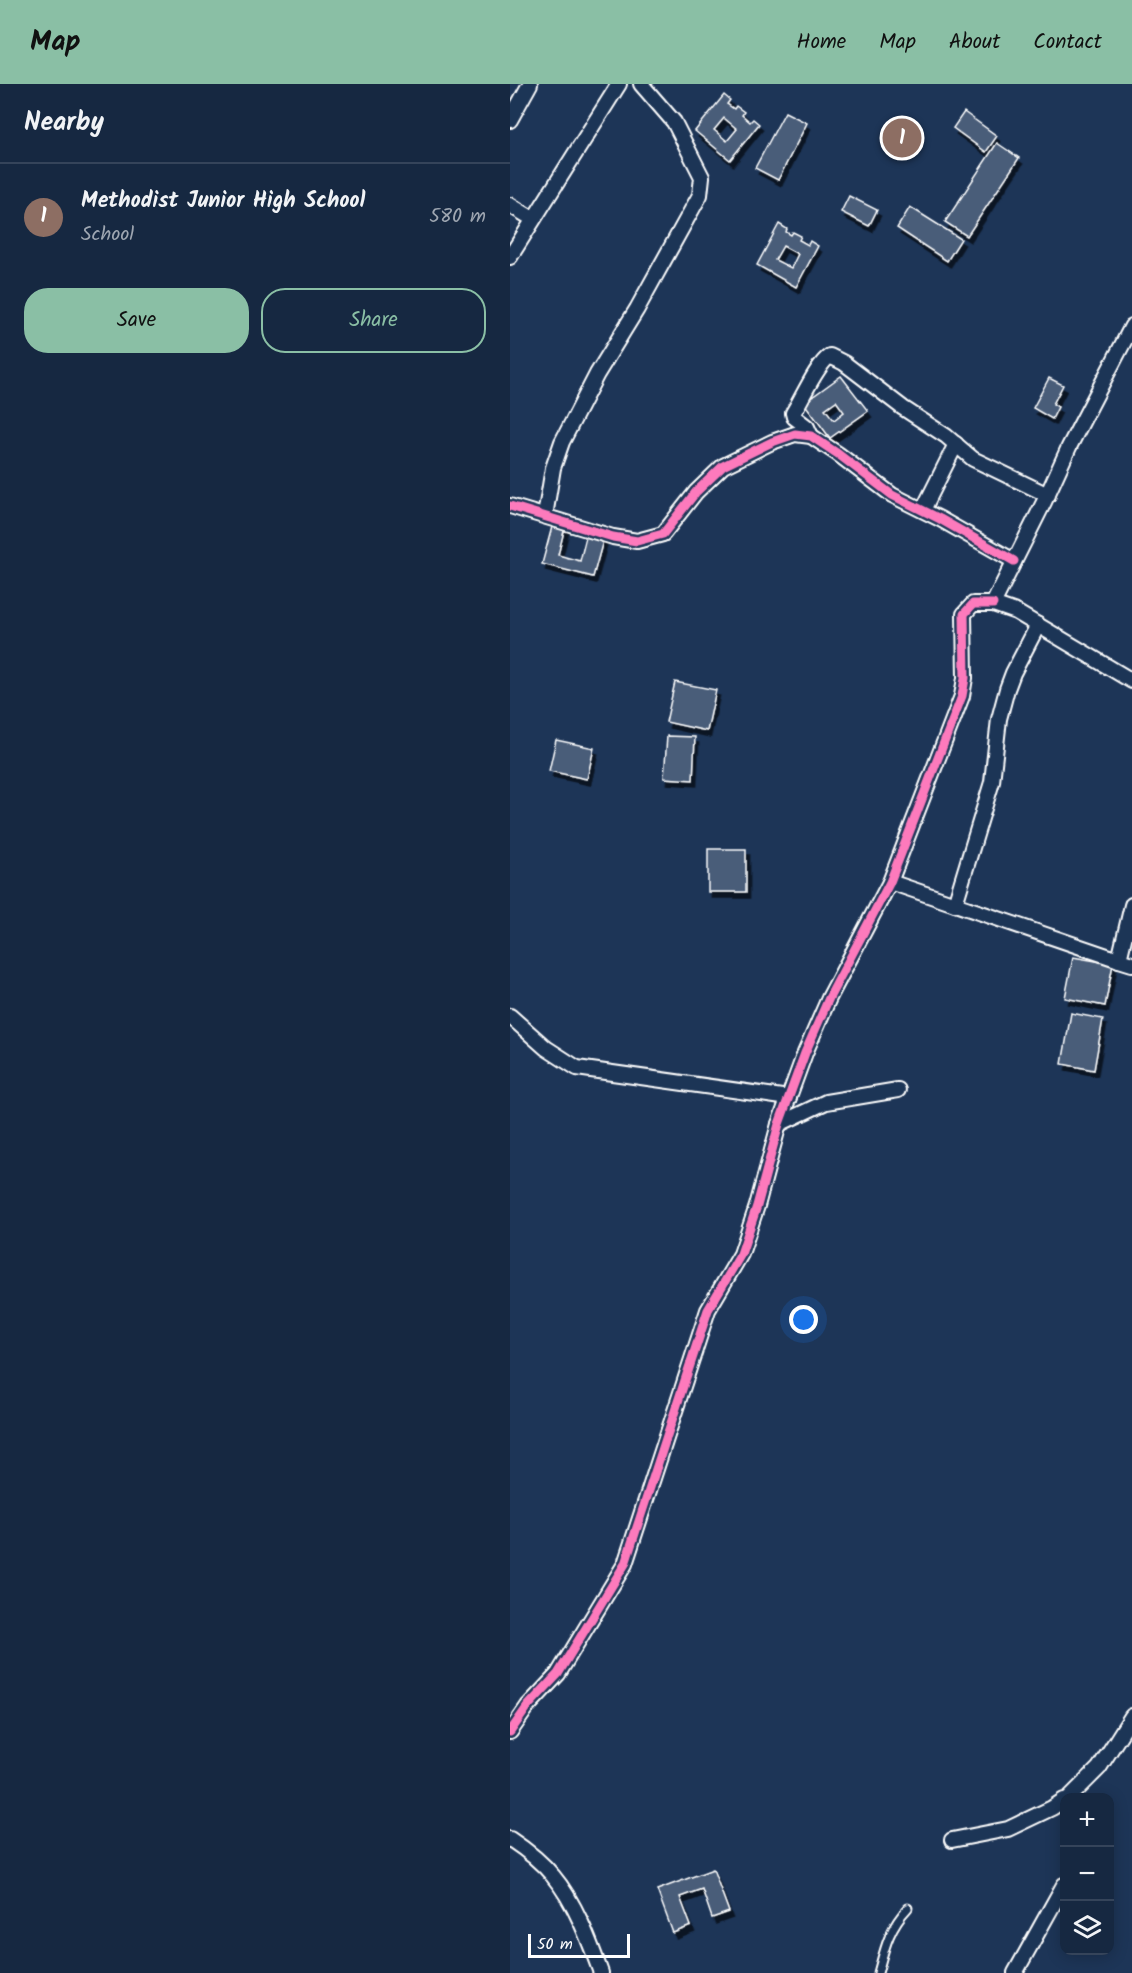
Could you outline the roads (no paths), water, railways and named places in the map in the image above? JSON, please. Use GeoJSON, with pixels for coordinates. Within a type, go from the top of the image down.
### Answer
{"type":"FeatureCollection","features":[{"type":"Feature","properties":{"kind":"street"},"geometry":{"type":"LineString","coordinates":[[510,120],[530,84]]}},
{"type":"Feature","properties":{"kind":"street"},"geometry":{"type":"LineString","coordinates":[[510,257],[619,84]]}},
{"type":"Feature","properties":{"kind":"street"},"geometry":{"type":"LineString","coordinates":[[545,516],[553,468],[562,442],[597,374],[637,309],[700,195],[702,177],[674,122],[641,84]]}},
{"type":"Feature","properties":{"kind":"street"},"geometry":{"type":"LineString","coordinates":[[510,205],[533,219]]}},
{"type":"Feature","properties":{"kind":"street"},"geometry":{"type":"LineString","coordinates":[[993,604],[1048,495],[1069,447],[1132,326]]}},
{"type":"Feature","properties":{"kind":"street"},"geometry":{"type":"LineString","coordinates":[[811,436],[807,427],[794,417],[793,413],[816,374],[830,356],[844,363],[956,444],[973,459],[1048,495]]}},
{"type":"Feature","properties":{"kind":"street"},"geometry":{"type":"LineString","coordinates":[[510,506],[637,542],[663,534],[696,492],[723,466],[772,442],[795,434],[811,436],[892,495],[1014,561]]}},
{"type":"Feature","properties":{"kind":"street"},"geometry":{"type":"LineString","coordinates":[[922,510],[956,444]]}},
{"type":"Feature","properties":{"kind":"street"},"geometry":{"type":"LineString","coordinates":[[510,1732],[528,1706],[558,1674],[626,1564],[708,1310],[741,1254],[757,1206],[779,1124],[805,1053],[829,998],[890,882],[962,696],[965,678],[964,614],[973,604],[993,604],[1016,612],[1132,681]]}},
{"type":"Feature","properties":{"kind":"street"},"geometry":{"type":"LineString","coordinates":[[955,904],[992,782],[999,719],[1007,688],[1038,625]]}},
{"type":"Feature","properties":{"kind":"street"},"geometry":{"type":"LineString","coordinates":[[890,882],[1125,962],[1132,905]]}},
{"type":"Feature","properties":{"kind":"street"},"geometry":{"type":"LineString","coordinates":[[510,1016],[546,1048],[577,1068],[789,1098]]}},
{"type":"Feature","properties":{"kind":"street"},"geometry":{"type":"LineString","coordinates":[[779,1124],[826,1102],[898,1090]]}},
{"type":"Feature","properties":{"kind":"street"},"geometry":{"type":"LineString","coordinates":[[1073,1793],[1099,1768],[1132,1716]]}},
{"type":"Feature","properties":{"kind":"street"},"geometry":{"type":"LineString","coordinates":[[952,1840],[1008,1829],[1060,1803]]}},
{"type":"Feature","properties":{"kind":"street"},"geometry":{"type":"LineString","coordinates":[[510,1839],[528,1851],[553,1876],[570,1901],[601,1973]]}},
{"type":"Feature","properties":{"kind":"street"},"geometry":{"type":"LineString","coordinates":[[1016,1973],[1060,1895]]}},
{"type":"Feature","properties":{"kind":"lane"},"geometry":{"type":"LineString","coordinates":[[878,1973],[890,1933],[897,1920],[908,1908]]}},
{"type":"Feature","properties":{"kind":"place","name":"Methodist Junior High School"},"geometry":{"type":"Point","coordinates":[902,138]}}]}
